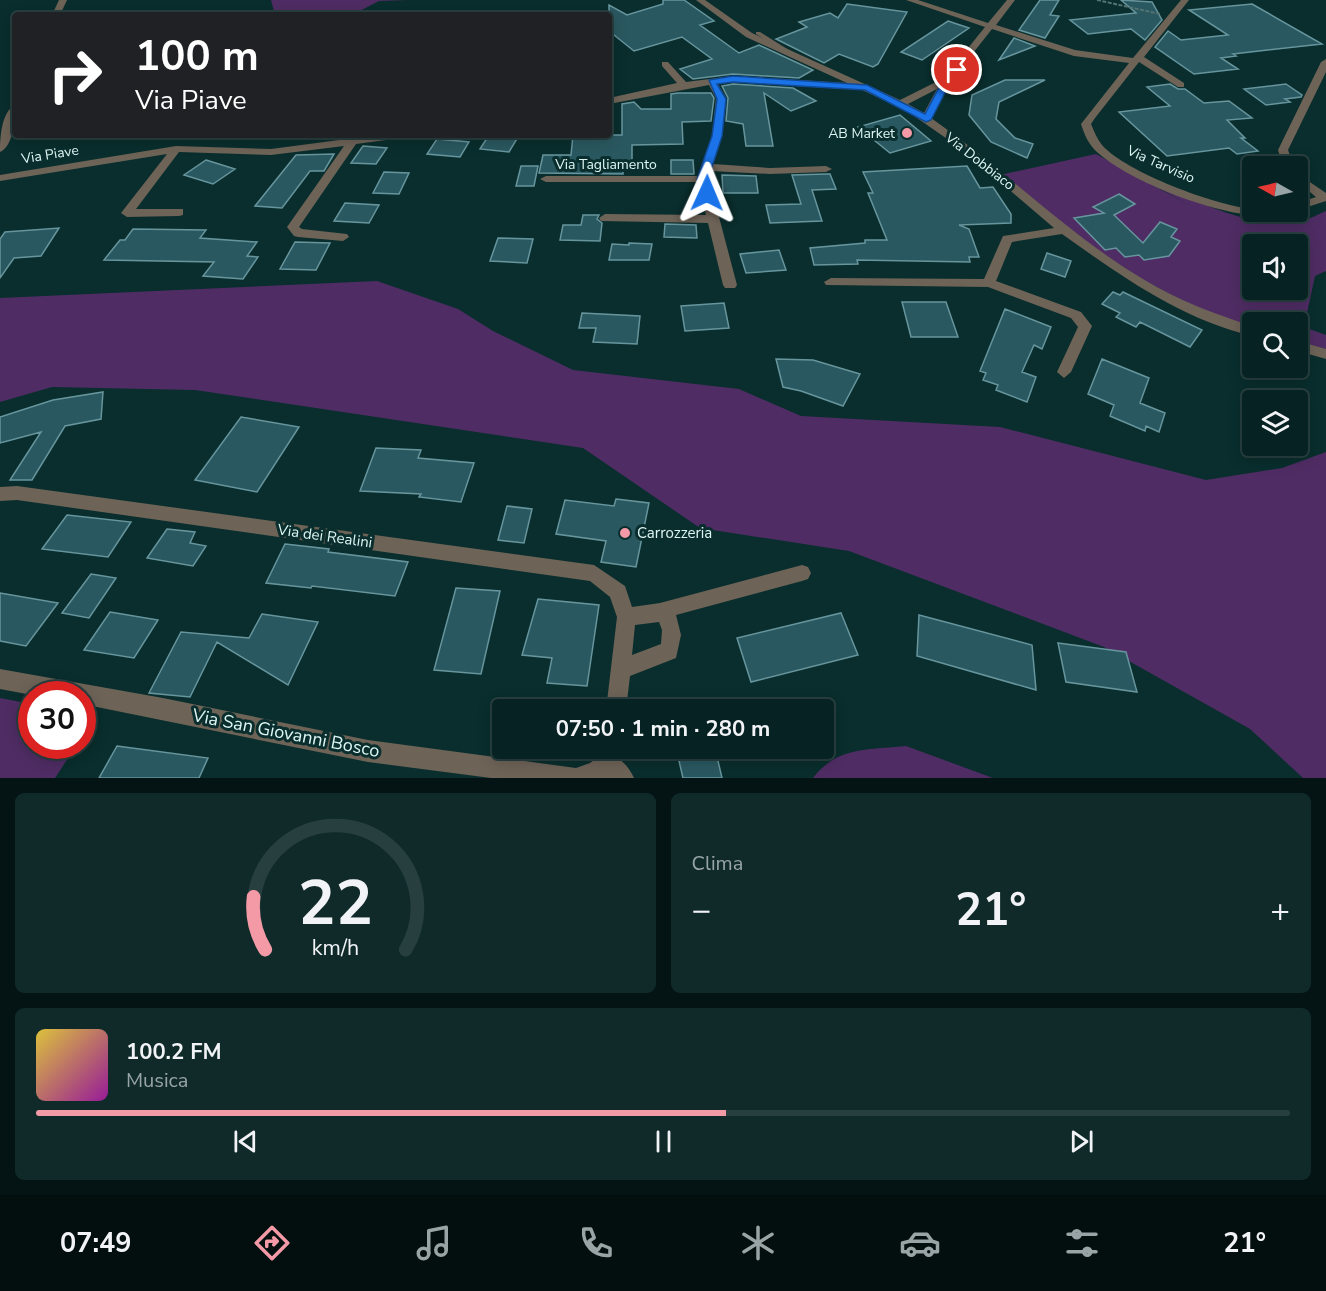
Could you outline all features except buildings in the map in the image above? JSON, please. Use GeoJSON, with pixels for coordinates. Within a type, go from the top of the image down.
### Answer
{"type":"FeatureCollection","features":[{"type":"Feature","properties":{"kind":"street","name":"Via Dobbiaco"},"geometry":{"type":"LineString","coordinates":[[700,0],[749,35],[901,104],[967,148],[1064,230],[1139,283],[1211,318],[1242,328]]}},
{"type":"Feature","properties":{"kind":"street"},"geometry":{"type":"LineString","coordinates":[[910,0],[991,27],[1091,56],[1137,57],[1181,85]]}},
{"type":"Feature","properties":{"kind":"street"},"geometry":{"type":"LineString","coordinates":[[926,120],[947,80],[1011,0]]}},
{"type":"Feature","properties":{"kind":"street","name":"Via Tarvisio"},"geometry":{"type":"LineString","coordinates":[[1185,0],[1137,57],[1086,124],[1100,150],[1122,166],[1208,202],[1242,212]]}},
{"type":"Feature","properties":{"kind":"street"},"geometry":{"type":"LineString","coordinates":[[1285,156],[1284,150],[1326,62]]}},
{"type":"Feature","properties":{"kind":"street"},"geometry":{"type":"LineString","coordinates":[[664,64],[684,85]]}},
{"type":"Feature","properties":{"kind":"street"},"geometry":{"type":"LineString","coordinates":[[612,100],[684,85],[733,79],[867,87]]}},
{"type":"Feature","properties":{"kind":"street"},"geometry":{"type":"LineString","coordinates":[[901,104],[947,80]]}},
{"type":"Feature","properties":{"kind":"street"},"geometry":{"type":"LineString","coordinates":[[712,82],[721,99],[717,136],[703,179],[730,285]]}},
{"type":"Feature","properties":{"kind":"street"},"geometry":{"type":"LineString","coordinates":[[0,149],[12,116]]}},
{"type":"Feature","properties":{"kind":"street","name":"Via Piave"},"geometry":{"type":"LineString","coordinates":[[0,178],[176,148],[272,152],[377,138]]}},
{"type":"Feature","properties":{"kind":"street"},"geometry":{"type":"LineString","coordinates":[[343,237],[298,233],[293,227],[353,141]]}},
{"type":"Feature","properties":{"kind":"street"},"geometry":{"type":"LineString","coordinates":[[176,148],[127,213],[179,212]]}},
{"type":"Feature","properties":{"kind":"street"},"geometry":{"type":"LineString","coordinates":[[707,167],[770,171],[826,169]]}},
{"type":"Feature","properties":{"kind":"street","name":"Via Tagliamento"},"geometry":{"type":"LineString","coordinates":[[546,179],[703,179]]}},
{"type":"Feature","properties":{"kind":"street"},"geometry":{"type":"LineString","coordinates":[[1308,184],[1325,197]]}},
{"type":"Feature","properties":{"kind":"street"},"geometry":{"type":"LineString","coordinates":[[1308,203],[1325,197]]}},
{"type":"Feature","properties":{"kind":"street"},"geometry":{"type":"LineString","coordinates":[[605,218],[715,219]]}},
{"type":"Feature","properties":{"kind":"street"},"geometry":{"type":"LineString","coordinates":[[989,283],[1007,239],[1064,230]]}},
{"type":"Feature","properties":{"kind":"street"},"geometry":{"type":"LineString","coordinates":[[831,282],[989,283],[1076,315],[1084,326],[1064,372]]}},
{"type":"Feature","properties":{"kind":"street"},"geometry":{"type":"LineString","coordinates":[[1308,349],[1326,354]]}},
{"type":"Feature","properties":{"kind":"street","name":"Via dei Realini"},"geometry":{"type":"LineString","coordinates":[[0,494],[16,493],[594,573],[618,592],[626,617],[618,699]]}},
{"type":"Feature","properties":{"kind":"street"},"geometry":{"type":"LineString","coordinates":[[626,617],[663,612],[669,608],[802,573]]}},
{"type":"Feature","properties":{"kind":"street"},"geometry":{"type":"LineString","coordinates":[[622,669],[669,651],[672,637],[671,622],[663,612]]}},
{"type":"Feature","properties":{"kind":"street","name":"Via San Giovanni Bosco"},"geometry":{"type":"LineString","coordinates":[[0,680],[163,708],[368,751],[573,778]]}},
{"type":"Feature","properties":{"kind":"street"},"geometry":{"type":"LineString","coordinates":[[578,778],[597,771],[604,759]]}},
{"type":"Feature","properties":{"kind":"street"},"geometry":{"type":"LineString","coordinates":[[610,759],[622,778]]}},
{"type":"Feature","properties":{"kind":"lane"},"geometry":{"type":"LineString","coordinates":[[758,33],[794,55]]}},
{"type":"Feature","properties":{"kind":"path"},"geometry":{"type":"LineString","coordinates":[[1096,0],[1172,17]]}},
{"type":"Feature","properties":{"kind":"shaded area"},"geometry":{"type":"Polygon","coordinates":[[[271,0],[408,0],[379,1],[358,12],[274,12],[271,0]]]}},
{"type":"Feature","properties":{"kind":"shaded area"},"geometry":{"type":"Polygon","coordinates":[[[1096,154],[1194,208],[1134,174],[1215,209],[1242,217],[1242,222],[1308,222],[1308,219],[1326,211],[1326,271],[1315,276],[1307,312],[1242,312],[1242,325],[1183,301],[1150,283],[1118,264],[1000,175],[1096,154]]]}},
{"type":"Feature","properties":{"kind":"shaded area"},"geometry":{"type":"Polygon","coordinates":[[[377,281],[458,309],[493,331],[573,370],[739,389],[801,416],[1000,427],[1206,480],[1282,468],[1326,452],[1326,778],[1303,778],[1250,729],[1104,647],[849,551],[700,528],[583,448],[195,390],[52,387],[0,402],[0,298],[377,281]]]}},
{"type":"Feature","properties":{"kind":"shaded area"},"geometry":{"type":"Polygon","coordinates":[[[1308,328],[1326,335],[1326,349],[1308,344],[1308,328]]]}},
{"type":"Feature","properties":{"kind":"shaded area"},"geometry":{"type":"Polygon","coordinates":[[[0,698],[18,701],[18,759],[67,759],[55,778],[0,778],[0,698]]]}},
{"type":"Feature","properties":{"kind":"shaded area"},"geometry":{"type":"Polygon","coordinates":[[[906,746],[993,778],[813,778],[822,768],[843,755],[867,749],[906,746]]]}},
{"type":"Feature","properties":{"kind":"place","name":"AB Market"},"geometry":{"type":"Point","coordinates":[907,133]}},
{"type":"Feature","properties":{"kind":"place","name":"Carrozzeria"},"geometry":{"type":"Point","coordinates":[625,533]}},
{"type":"Feature","properties":{"kind":"route"},"geometry":{"type":"LineString","coordinates":[[707,193],[703,179],[717,136],[721,99],[712,82],[733,79],[783,84],[867,87],[911,109],[926,120],[947,80],[957,70]]}}]}
